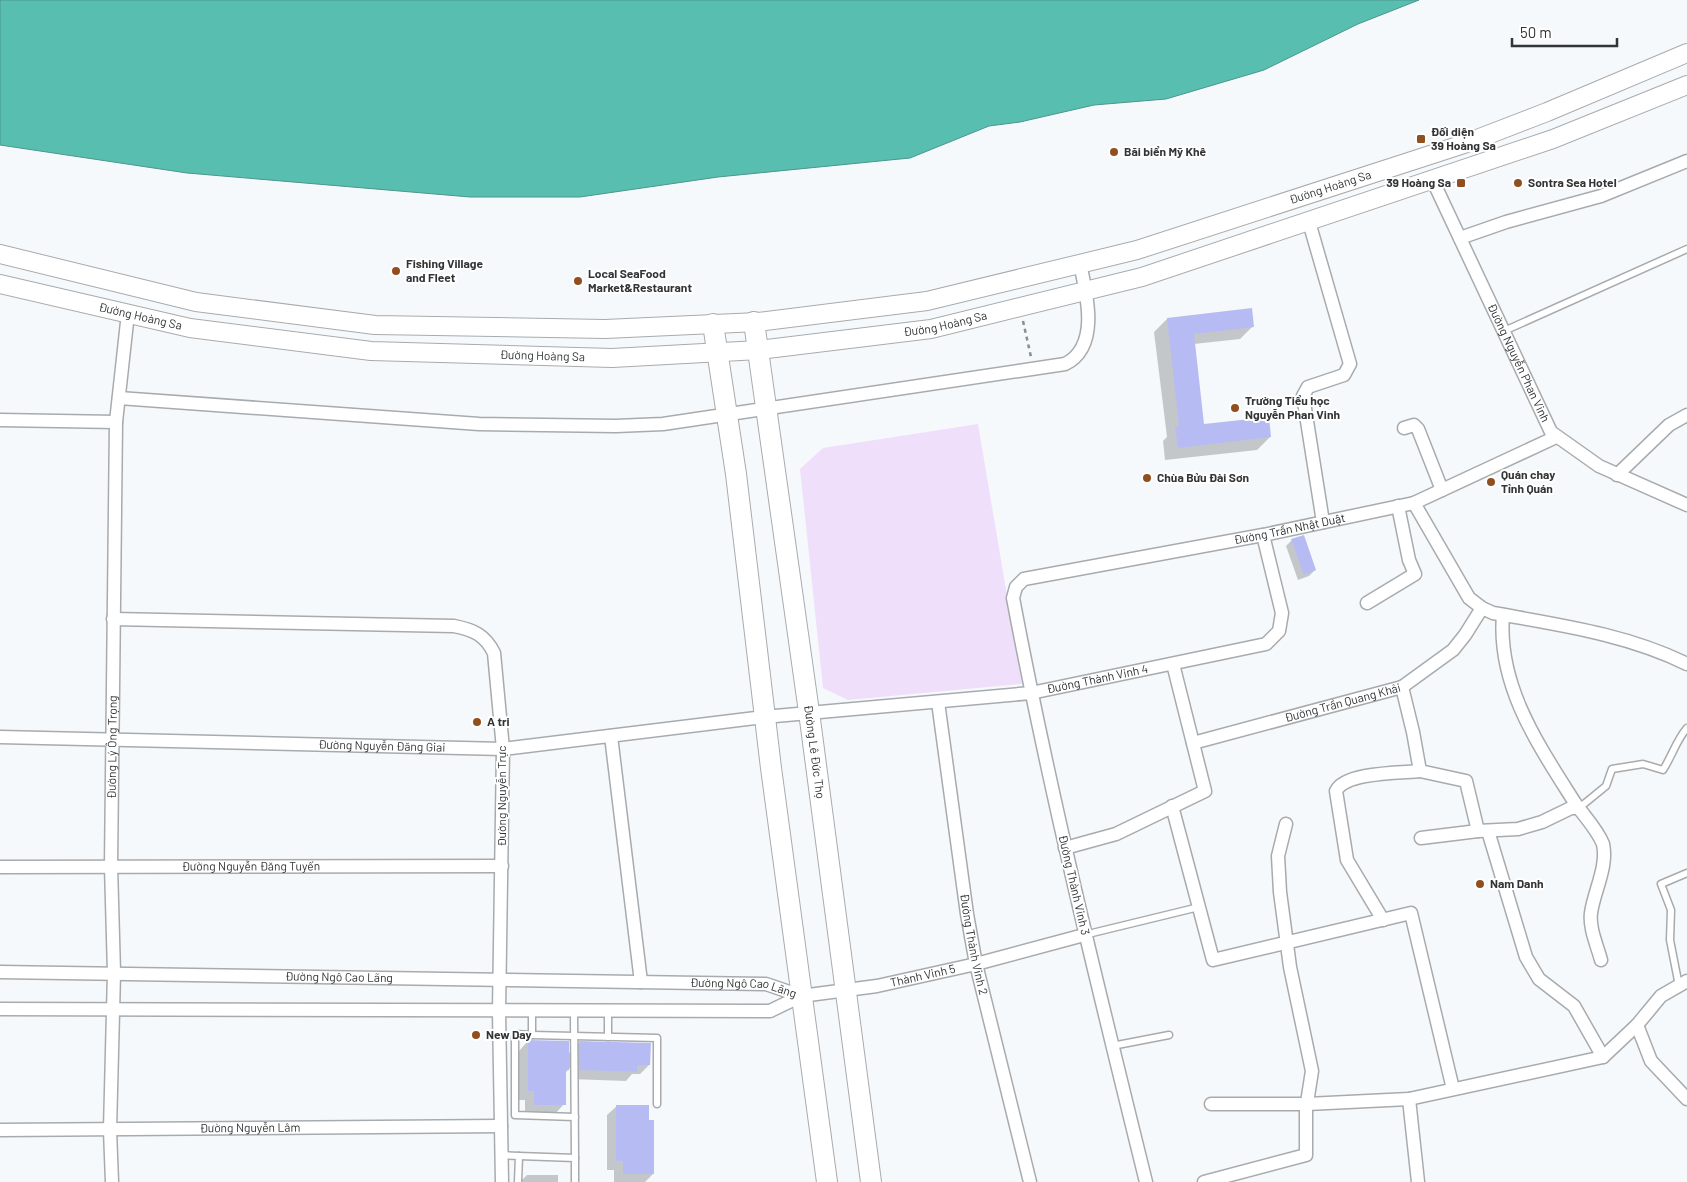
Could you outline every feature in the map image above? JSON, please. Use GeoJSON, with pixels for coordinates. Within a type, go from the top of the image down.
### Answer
{"type":"FeatureCollection","features":[{"type":"Feature","properties":{"kind":"main road","name":"Đường Hoàng Sa"},"geometry":{"type":"LineString","coordinates":[[0,254],[196,302],[375,325],[605,328],[754,322],[928,301],[1137,250],[1424,157],[1547,112],[1687,53]]}},
{"type":"Feature","properties":{"kind":"main road","name":"Đường Hoàng Sa"},"geometry":{"type":"LineString","coordinates":[[0,284],[190,328],[372,351],[612,358],[759,350],[932,329],[1142,277],[1554,140],[1687,86]]}},
{"type":"Feature","properties":{"kind":"main road"},"geometry":{"type":"LineString","coordinates":[[1424,157],[1433,181]]}},
{"type":"Feature","properties":{"kind":"main road"},"geometry":{"type":"LineString","coordinates":[[128,313],[131,286]]}},
{"type":"Feature","properties":{"kind":"main road","name":"Đường Lê Đức Thọ"},"geometry":{"type":"LineString","coordinates":[[754,322],[809,712],[870,1182]]}},
{"type":"Feature","properties":{"kind":"main road"},"geometry":{"type":"LineString","coordinates":[[713,324],[727,414],[764,717],[827,1182]]}},
{"type":"Feature","properties":{"kind":"street"},"geometry":{"type":"LineString","coordinates":[[1460,238],[1506,222],[1601,196],[1687,161]]}},
{"type":"Feature","properties":{"kind":"street","name":"Đường Nguyễn Phan Vinh"},"geometry":{"type":"LineString","coordinates":[[1433,181],[1547,427],[1556,437],[1599,466],[1687,505]]}},
{"type":"Feature","properties":{"kind":"street"},"geometry":{"type":"LineString","coordinates":[[1309,222],[1350,364],[1344,374],[1308,387],[1304,396],[1323,522]]}},
{"type":"Feature","properties":{"kind":"street"},"geometry":{"type":"LineString","coordinates":[[119,398],[479,424],[530,426],[663,424],[1064,364],[1080,354],[1087,336],[1086,291],[1080,264]]}},
{"type":"Feature","properties":{"kind":"street","name":"Đường Lý Ông Trọng"},"geometry":{"type":"LineString","coordinates":[[112,1182],[110,1130],[114,973],[112,866],[116,422],[128,313]]}},
{"type":"Feature","properties":{"kind":"street"},"geometry":{"type":"LineString","coordinates":[[1617,474],[1669,425],[1687,415]]}},
{"type":"Feature","properties":{"kind":"street"},"geometry":{"type":"LineString","coordinates":[[0,420],[116,422]]}},
{"type":"Feature","properties":{"kind":"street"},"geometry":{"type":"LineString","coordinates":[[1404,428],[1412,425],[1418,429],[1442,490]]}},
{"type":"Feature","properties":{"kind":"street","name":"Đường Trần Nhật Duật"},"geometry":{"type":"LineString","coordinates":[[1016,587],[1024,579],[1263,535],[1414,503],[1556,437]]}},
{"type":"Feature","properties":{"kind":"street"},"geometry":{"type":"LineString","coordinates":[[1414,503],[1469,598],[1482,608],[1503,615],[1618,637],[1642,644],[1687,664]]}},
{"type":"Feature","properties":{"kind":"street"},"geometry":{"type":"LineString","coordinates":[[1367,603],[1415,574],[1409,560],[1398,506]]}},
{"type":"Feature","properties":{"kind":"street","name":"Đường Thành Vinh 4"},"geometry":{"type":"LineString","coordinates":[[764,717],[1031,693],[1266,644],[1275,638],[1282,624],[1282,613],[1263,535]]}},
{"type":"Feature","properties":{"kind":"street","name":"Đường Thành Vinh 3"},"geometry":{"type":"LineString","coordinates":[[1016,587],[1012,598],[1031,693],[1084,935],[1146,1182]]}},
{"type":"Feature","properties":{"kind":"street"},"geometry":{"type":"LineString","coordinates":[[1402,688],[1453,650],[1482,608]]}},
{"type":"Feature","properties":{"kind":"street"},"geometry":{"type":"LineString","coordinates":[[1503,615],[1501,637],[1505,659],[1522,713],[1536,740],[1600,838],[1604,849],[1603,862],[1591,914],[1592,928],[1601,960]]}},
{"type":"Feature","properties":{"kind":"street","name":"Đường Nguyễn Trực"},"geometry":{"type":"LineString","coordinates":[[113,618],[454,626],[480,634],[489,642],[494,653],[503,749],[499,1012],[502,1182]]}},
{"type":"Feature","properties":{"kind":"street"},"geometry":{"type":"LineString","coordinates":[[1065,848],[1116,834],[1205,791],[1173,664]]}},
{"type":"Feature","properties":{"kind":"street","name":"Đường Trần Quang Khải"},"geometry":{"type":"LineString","coordinates":[[1193,743],[1402,688],[1420,771]]}},
{"type":"Feature","properties":{"kind":"street","name":"Đường Thành Vinh 2"},"geometry":{"type":"LineString","coordinates":[[938,702],[967,914],[976,964],[1030,1182]]}},
{"type":"Feature","properties":{"kind":"street","name":"Đường Nguyễn Đăng Giai"},"geometry":{"type":"LineString","coordinates":[[0,737],[114,738],[503,749],[764,717]]}},
{"type":"Feature","properties":{"kind":"street"},"geometry":{"type":"LineString","coordinates":[[611,736],[640,982]]}},
{"type":"Feature","properties":{"kind":"street"},"geometry":{"type":"LineString","coordinates":[[1383,920],[1347,860],[1336,791],[1345,781],[1375,775],[1420,771],[1466,781],[1526,957],[1539,979],[1574,1006],[1603,1057]]}},
{"type":"Feature","properties":{"kind":"street"},"geometry":{"type":"LineString","coordinates":[[1172,806],[1213,960],[1288,944],[1410,913],[1453,1089]]}},
{"type":"Feature","properties":{"kind":"street"},"geometry":{"type":"LineString","coordinates":[[1422,838],[1518,829],[1542,822],[1571,808],[1579,808]]}},
{"type":"Feature","properties":{"kind":"street"},"geometry":{"type":"LineString","coordinates":[[1204,1182],[1306,1155],[1307,1104],[1312,1070],[1290,967],[1278,864],[1280,844],[1286,824]]}},
{"type":"Feature","properties":{"kind":"street","name":"Đường Nguyễn Đăng Tuyến"},"geometry":{"type":"LineString","coordinates":[[0,867],[502,866]]}},
{"type":"Feature","properties":{"kind":"street","name":"Thành Vinh 5"},"geometry":{"type":"LineString","coordinates":[[801,996],[846,991],[976,964],[1084,935]]}},
{"type":"Feature","properties":{"kind":"street","name":"Đường Ngô Cao Lãng"},"geometry":{"type":"LineString","coordinates":[[0,972],[766,984],[801,996]]}},
{"type":"Feature","properties":{"kind":"street"},"geometry":{"type":"LineString","coordinates":[[1211,1104],[1307,1104],[1409,1099],[1603,1057],[1637,1025],[1661,996],[1683,984]]}},
{"type":"Feature","properties":{"kind":"street","name":"Đường Ngô Cao Lãng"},"geometry":{"type":"LineString","coordinates":[[0,1009],[113,1008],[499,1012],[770,1011],[801,996]]}},
{"type":"Feature","properties":{"kind":"street"},"geometry":{"type":"LineString","coordinates":[[1637,1025],[1651,1061],[1687,1100]]}},
{"type":"Feature","properties":{"kind":"street"},"geometry":{"type":"LineString","coordinates":[[1409,1099],[1418,1182]]}},
{"type":"Feature","properties":{"kind":"street","name":"Đường Nguyễn Lâm"},"geometry":{"type":"LineString","coordinates":[[0,1130],[501,1126]]}},
{"type":"Feature","properties":{"kind":"lane"},"geometry":{"type":"LineString","coordinates":[[1504,331],[1687,249]]}},
{"type":"Feature","properties":{"kind":"lane"},"geometry":{"type":"LineString","coordinates":[[1579,808],[1606,786],[1612,769],[1642,764],[1663,770],[1671,758],[1677,740],[1687,728]]}},
{"type":"Feature","properties":{"kind":"lane"},"geometry":{"type":"LineString","coordinates":[[1683,984],[1670,940],[1671,910],[1661,884],[1687,873]]}},
{"type":"Feature","properties":{"kind":"lane"},"geometry":{"type":"LineString","coordinates":[[1084,935],[1199,907]]}},
{"type":"Feature","properties":{"kind":"lane"},"geometry":{"type":"LineString","coordinates":[[532,1012],[532,1035]]}},
{"type":"Feature","properties":{"kind":"lane"},"geometry":{"type":"LineString","coordinates":[[574,1012],[575,1182]]}},
{"type":"Feature","properties":{"kind":"lane"},"geometry":{"type":"LineString","coordinates":[[608,1012],[608,1037]]}},
{"type":"Feature","properties":{"kind":"lane"},"geometry":{"type":"LineString","coordinates":[[575,1118],[515,1115],[515,1034],[657,1038],[657,1104]]}},
{"type":"Feature","properties":{"kind":"lane"},"geometry":{"type":"LineString","coordinates":[[1112,1046],[1170,1035]]}},
{"type":"Feature","properties":{"kind":"lane"},"geometry":{"type":"LineString","coordinates":[[500,1090],[515,1091]]}},
{"type":"Feature","properties":{"kind":"lane"},"geometry":{"type":"LineString","coordinates":[[502,1156],[575,1158]]}},
{"type":"Feature","properties":{"kind":"lane"},"geometry":{"type":"LineString","coordinates":[[518,1156],[518,1182]]}},
{"type":"Feature","properties":{"kind":"path"},"geometry":{"type":"LineString","coordinates":[[1021,307],[1034,370]]}},
{"type":"Feature","properties":{"kind":"shaded area"},"geometry":{"type":"Polygon","coordinates":[[[0,0],[1419,0],[1358,24],[1264,70],[1166,99],[1094,105],[1020,122],[989,126],[910,158],[718,177],[580,197],[470,197],[187,173],[0,145],[0,0]]]}},
{"type":"Feature","properties":{"kind":"shaded area"},"geometry":{"type":"Polygon","coordinates":[[[978,424],[1022,684],[848,700],[823,688],[800,469],[823,448],[978,424]]]}},
{"type":"Feature","properties":{"kind":"building"},"geometry":{"type":"Polygon","coordinates":[[[1252,308],[1254,327],[1194,334],[1204,424],[1269,417],[1271,437],[1178,448],[1175,427],[1179,426],[1167,318],[1252,308]]]}},
{"type":"Feature","properties":{"kind":"building"},"geometry":{"type":"Polygon","coordinates":[[[1304,535],[1316,570],[1304,575],[1291,539],[1304,535]]]}},
{"type":"Feature","properties":{"kind":"building"},"geometry":{"type":"Polygon","coordinates":[[[528,1040],[569,1041],[569,1070],[566,1070],[566,1105],[534,1105],[534,1091],[528,1091],[528,1040]]]}},
{"type":"Feature","properties":{"kind":"building"},"geometry":{"type":"Polygon","coordinates":[[[579,1041],[651,1043],[650,1065],[637,1065],[637,1072],[579,1070],[579,1041]]]}},
{"type":"Feature","properties":{"kind":"building"},"geometry":{"type":"Polygon","coordinates":[[[616,1105],[649,1105],[649,1120],[654,1120],[654,1174],[623,1174],[623,1161],[616,1161],[616,1105]]]}},
{"type":"Feature","properties":{"kind":"place","name":"Đối diện 39 Hoàng Sa"},"geometry":{"type":"Point","coordinates":[1421,139]}},
{"type":"Feature","properties":{"kind":"place","name":"Bãi biển Mỹ Khê"},"geometry":{"type":"Point","coordinates":[1114,152]}},
{"type":"Feature","properties":{"kind":"place","name":"39 Hoàng Sa"},"geometry":{"type":"Point","coordinates":[1461,183]}},
{"type":"Feature","properties":{"kind":"place","name":"Sontra Sea Hotel"},"geometry":{"type":"Point","coordinates":[1518,183]}},
{"type":"Feature","properties":{"kind":"place","name":"Fishing Village and Fleet"},"geometry":{"type":"Point","coordinates":[396,271]}},
{"type":"Feature","properties":{"kind":"place","name":"Local SeaFood Market&Restaurant"},"geometry":{"type":"Point","coordinates":[578,281]}},
{"type":"Feature","properties":{"kind":"place","name":"Trường Tiểu học Nguyễn Phan Vinh"},"geometry":{"type":"Point","coordinates":[1235,408]}},
{"type":"Feature","properties":{"kind":"place","name":"Chùa Bửu Đài Sơn"},"geometry":{"type":"Point","coordinates":[1147,478]}},
{"type":"Feature","properties":{"kind":"place","name":"Quán chay Tỉnh Quán"},"geometry":{"type":"Point","coordinates":[1491,482]}},
{"type":"Feature","properties":{"kind":"place","name":"A tri"},"geometry":{"type":"Point","coordinates":[477,722]}},
{"type":"Feature","properties":{"kind":"place","name":"Nam Danh"},"geometry":{"type":"Point","coordinates":[1480,884]}},
{"type":"Feature","properties":{"kind":"place","name":"New Day"},"geometry":{"type":"Point","coordinates":[476,1035]}}]}
